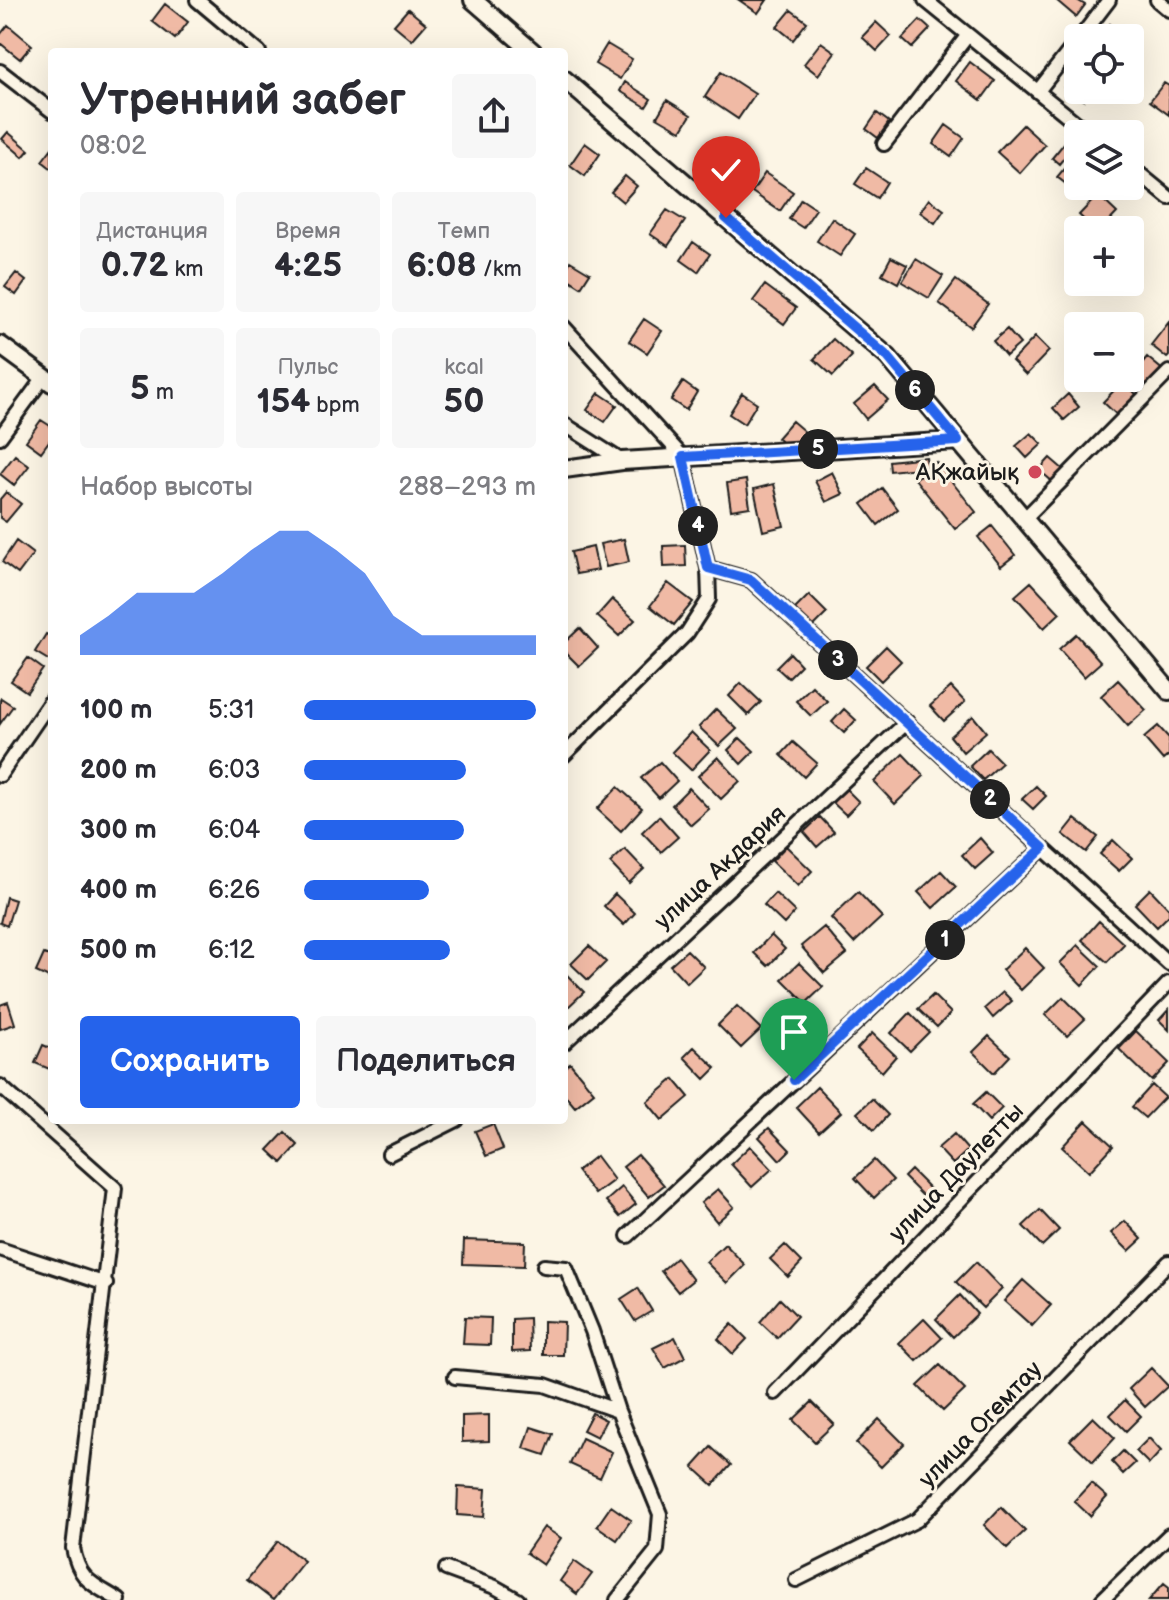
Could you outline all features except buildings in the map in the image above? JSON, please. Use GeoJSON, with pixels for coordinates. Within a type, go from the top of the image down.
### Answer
{"type":"FeatureCollection","features":[{"type":"Feature","properties":{"kind":"street"},"geometry":{"type":"LineString","coordinates":[[197,0],[254,48]]}},
{"type":"Feature","properties":{"kind":"street"},"geometry":{"type":"LineString","coordinates":[[473,0],[528,48]]}},
{"type":"Feature","properties":{"kind":"street"},"geometry":{"type":"LineString","coordinates":[[925,0],[1073,120]]}},
{"type":"Feature","properties":{"kind":"street"},"geometry":{"type":"LineString","coordinates":[[1091,24],[1109,0]]}},
{"type":"Feature","properties":{"kind":"street"},"geometry":{"type":"LineString","coordinates":[[1157,0],[1169,10]]}},
{"type":"Feature","properties":{"kind":"street"},"geometry":{"type":"LineString","coordinates":[[884,144],[968,35]]}},
{"type":"Feature","properties":{"kind":"street"},"geometry":{"type":"LineString","coordinates":[[1038,91],[1064,58]]}},
{"type":"Feature","properties":{"kind":"street"},"geometry":{"type":"LineString","coordinates":[[0,71],[48,108]]}},
{"type":"Feature","properties":{"kind":"street"},"geometry":{"type":"LineString","coordinates":[[568,82],[888,357],[1169,691]]}},
{"type":"Feature","properties":{"kind":"street"},"geometry":{"type":"LineString","coordinates":[[1144,177],[1169,198]]}},
{"type":"Feature","properties":{"kind":"street"},"geometry":{"type":"LineString","coordinates":[[568,331],[683,457],[708,568],[709,599],[687,633],[568,751]]}},
{"type":"Feature","properties":{"kind":"street"},"geometry":{"type":"LineString","coordinates":[[0,345],[48,380],[0,437]]}},
{"type":"Feature","properties":{"kind":"street"},"geometry":{"type":"LineString","coordinates":[[1024,519],[1169,372]]}},
{"type":"Feature","properties":{"kind":"street"},"geometry":{"type":"LineString","coordinates":[[568,427],[622,461]]}},
{"type":"Feature","properties":{"kind":"street"},"geometry":{"type":"LineString","coordinates":[[568,468],[622,461],[958,441]]}},
{"type":"Feature","properties":{"kind":"street"},"geometry":{"type":"LineString","coordinates":[[708,568],[751,580],[1169,964]]}},
{"type":"Feature","properties":{"kind":"street"},"geometry":{"type":"LineString","coordinates":[[0,775],[48,705]]}},
{"type":"Feature","properties":{"kind":"street","name":"улица Акдария"},"geometry":{"type":"LineString","coordinates":[[568,1039],[907,722]]}},
{"type":"Feature","properties":{"kind":"street"},"geometry":{"type":"LineString","coordinates":[[628,1236],[1043,848]]}},
{"type":"Feature","properties":{"kind":"street","name":"улица Даулетты"},"geometry":{"type":"LineString","coordinates":[[775,1393],[1169,983]]}},
{"type":"Feature","properties":{"kind":"street"},"geometry":{"type":"LineString","coordinates":[[0,1086],[115,1188],[73,1548],[77,1569],[85,1578],[119,1600]]}},
{"type":"Feature","properties":{"kind":"street"},"geometry":{"type":"LineString","coordinates":[[389,1154],[449,1124]]}},
{"type":"Feature","properties":{"kind":"street"},"geometry":{"type":"LineString","coordinates":[[0,1249],[106,1284]]}},
{"type":"Feature","properties":{"kind":"street","name":"улица Огемтау"},"geometry":{"type":"LineString","coordinates":[[796,1580],[917,1520],[1169,1262]]}},
{"type":"Feature","properties":{"kind":"street"},"geometry":{"type":"LineString","coordinates":[[544,1266],[566,1268],[592,1331],[618,1411],[660,1514],[657,1550],[617,1600]]}},
{"type":"Feature","properties":{"kind":"street"},"geometry":{"type":"LineString","coordinates":[[455,1377],[545,1385],[618,1411]]}},
{"type":"Feature","properties":{"kind":"street"},"geometry":{"type":"LineString","coordinates":[[1102,1600],[1169,1535]]}},
{"type":"Feature","properties":{"kind":"street"},"geometry":{"type":"LineString","coordinates":[[446,1569],[495,1587],[518,1600]]}},
{"type":"Feature","properties":{"kind":"place","name":"АҚжайық"},"geometry":{"type":"Point","coordinates":[1035,472]}},
{"type":"Feature","properties":{"kind":"route"},"geometry":{"type":"LineString","coordinates":[[726,218],[888,357],[958,441],[683,457],[708,568],[751,580],[1043,848],[794,1080]]}}]}
